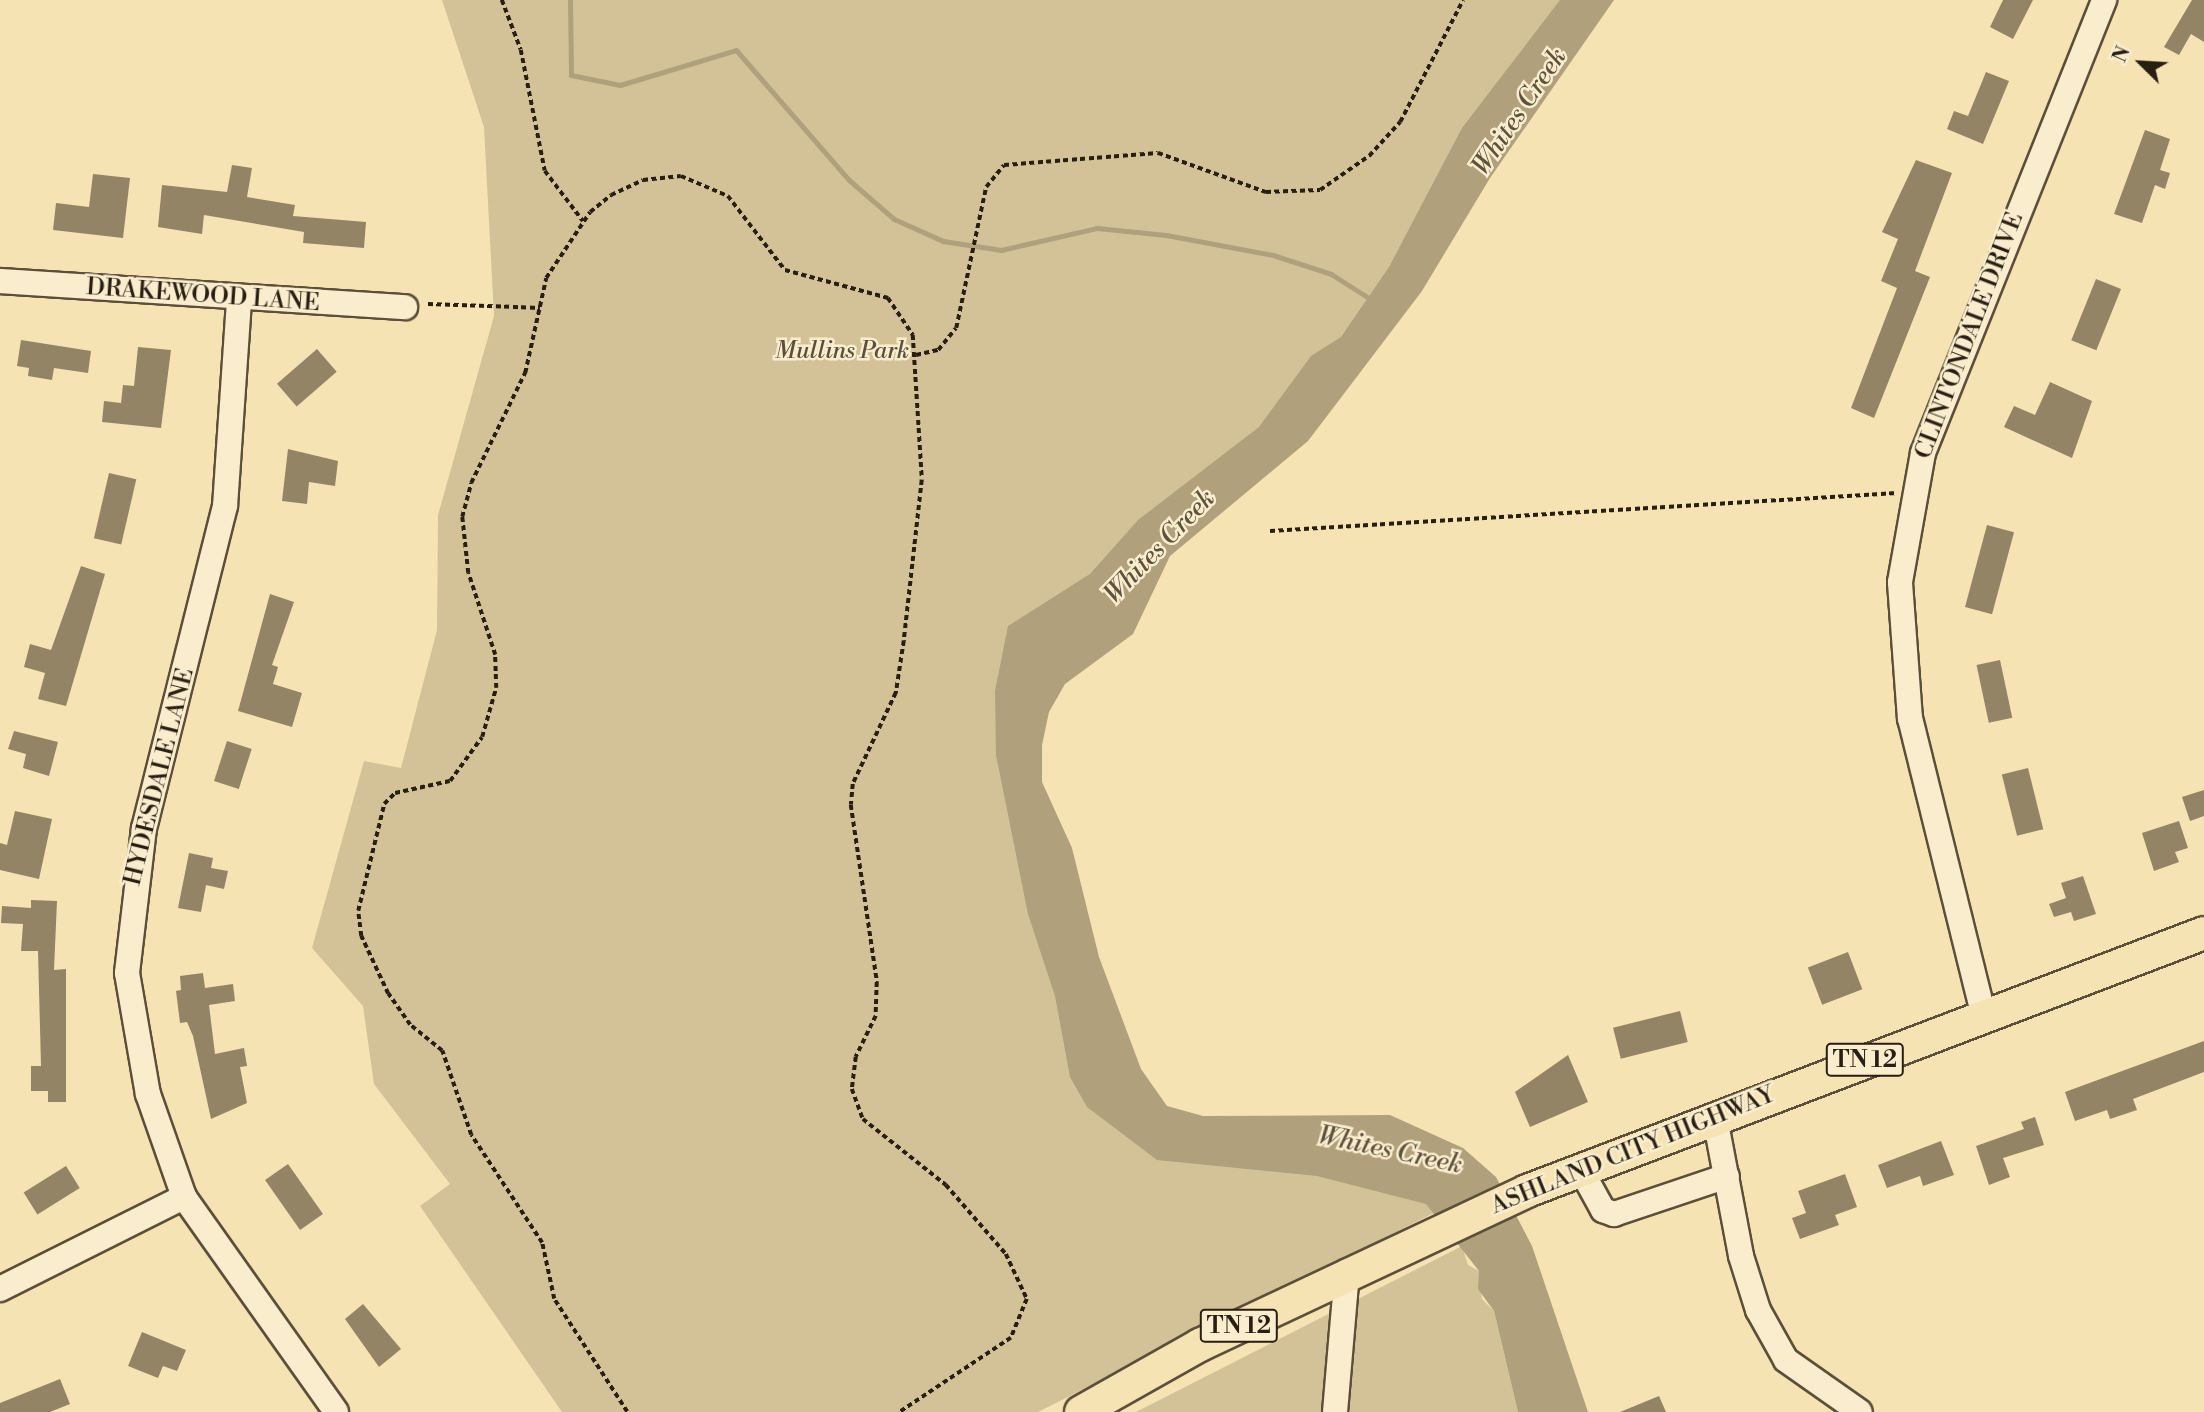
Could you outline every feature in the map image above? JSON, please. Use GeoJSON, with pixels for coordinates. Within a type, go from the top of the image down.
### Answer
{"type":"FeatureCollection","features":[{"type":"Feature","properties":{"kind":"main road","name":"ASHLAND CITY HIGHWAY"},"geometry":{"type":"LineString","coordinates":[[1081,1412],[1401,1245],[1527,1191],[1983,1013],[2204,933]]}},
{"type":"Feature","properties":{"kind":"street","name":"CLINTONDALE DRIVE"},"geometry":{"type":"LineString","coordinates":[[1983,1013],[1910,719],[1900,582],[1923,453],[2105,0]]}},
{"type":"Feature","properties":{"kind":"street","name":"DRAKEWOOD LANE"},"geometry":{"type":"LineString","coordinates":[[0,281],[239,301],[417,306]]}},
{"type":"Feature","properties":{"kind":"street","name":"HYDESDALE LANE"},"geometry":{"type":"LineString","coordinates":[[239,301],[225,506],[131,899],[127,973],[132,1029],[184,1197],[336,1412]]}},
{"type":"Feature","properties":{"kind":"street"},"geometry":{"type":"LineString","coordinates":[[1716,1118],[1747,1283],[1772,1339],[1812,1384],[1860,1412]]}},
{"type":"Feature","properties":{"kind":"street"},"geometry":{"type":"LineString","coordinates":[[1581,1170],[1603,1210],[1614,1214],[1727,1176]]}},
{"type":"Feature","properties":{"kind":"street"},"geometry":{"type":"LineString","coordinates":[[0,1289],[184,1197]]}},
{"type":"Feature","properties":{"kind":"street"},"geometry":{"type":"LineString","coordinates":[[1335,1412],[1348,1272]]}},
{"type":"Feature","properties":{"kind":"path"},"geometry":{"type":"LineString","coordinates":[[502,0],[522,50],[542,163],[583,221]]}},
{"type":"Feature","properties":{"kind":"path"},"geometry":{"type":"LineString","coordinates":[[916,355],[938,350],[956,328],[986,187],[1004,165],[1158,153],[1266,192],[1320,190],[1369,156],[1400,122],[1463,0]]}},
{"type":"Feature","properties":{"kind":"path"},"geometry":{"type":"LineString","coordinates":[[627,1412],[554,1299],[542,1244],[471,1135],[442,1051],[399,1011],[358,925],[384,804],[396,793],[450,781],[482,737],[496,688],[492,640],[464,554],[462,517],[471,483],[525,373],[546,278],[583,221],[630,185],[656,177],[701,180],[728,197],[785,270],[888,298],[908,320],[916,355],[922,480],[904,641],[895,693],[853,784],[851,805],[877,982],[876,1016],[856,1057],[852,1089],[863,1119],[946,1185],[1006,1254],[1027,1299],[1011,1338],[900,1412]]}},
{"type":"Feature","properties":{"kind":"path"},"geometry":{"type":"LineString","coordinates":[[417,306],[540,308]]}},
{"type":"Feature","properties":{"kind":"path"},"geometry":{"type":"LineString","coordinates":[[1270,531],[1916,491]]}},
{"type":"Feature","properties":{"kind":"green space","name":"Mullins Park"},"geometry":{"type":"Polygon","coordinates":[[[442,0],[1584,0],[1359,326],[1255,446],[1103,583],[1014,748],[1167,1153],[1374,1167],[1438,1211],[1038,1412],[562,1412],[420,1206],[450,1184],[374,1084],[363,1006],[312,948],[364,761],[401,768],[437,630],[438,515],[494,316],[484,127],[442,0]]]}},
{"type":"Feature","properties":{"kind":"green space"},"geometry":{"type":"Polygon","coordinates":[[[1462,1246],[1468,1265],[1479,1271],[1482,1299],[1494,1311],[1518,1412],[1136,1412],[1462,1246]]]}},
{"type":"Feature","properties":{"kind":"water","name":"Whites Creek"},"geometry":{"type":"Polygon","coordinates":[[[1560,0],[1614,0],[1490,178],[1422,291],[1308,441],[1170,556],[1133,634],[1065,684],[1049,712],[1042,745],[1042,782],[1072,848],[1099,957],[1141,1069],[1167,1106],[1203,1116],[1390,1115],[1463,1148],[1496,1177],[1532,1246],[1588,1412],[1518,1412],[1494,1311],[1478,1289],[1479,1271],[1426,1204],[1317,1176],[1157,1160],[1087,1107],[1070,1077],[1055,996],[1028,914],[996,755],[995,691],[1008,626],[1090,574],[1138,520],[1259,427],[1311,356],[1341,337],[1389,267],[1462,128],[1560,0]]]}},
{"type":"Feature","properties":{"kind":"building"},"geometry":{"type":"Polygon","coordinates":[[[2003,0],[2033,0],[2013,39],[1990,27],[2003,0]]]}},
{"type":"Feature","properties":{"kind":"building"},"geometry":{"type":"Polygon","coordinates":[[[2192,0],[2204,0],[2204,42],[2191,34],[2179,55],[2164,47],[2192,0]]]}},
{"type":"Feature","properties":{"kind":"building"},"geometry":{"type":"Polygon","coordinates":[[[1986,72],[2009,81],[1983,144],[1947,129],[1954,111],[1968,116],[1986,72]]]}},
{"type":"Feature","properties":{"kind":"building"},"geometry":{"type":"Polygon","coordinates":[[[2145,130],[2170,139],[2160,170],[2170,173],[2165,189],[2155,185],[2142,223],[2114,214],[2145,130]]]}},
{"type":"Feature","properties":{"kind":"building"},"geometry":{"type":"Polygon","coordinates":[[[1916,160],[1952,173],[1915,271],[1930,277],[1874,418],[1851,408],[1897,288],[1881,281],[1898,239],[1882,232],[1916,160]]]}},
{"type":"Feature","properties":{"kind":"building"},"geometry":{"type":"Polygon","coordinates":[[[232,165],[252,168],[247,197],[295,205],[293,216],[366,222],[364,248],[303,243],[304,232],[204,215],[202,234],[158,227],[162,185],[227,192],[232,165]]]}},
{"type":"Feature","properties":{"kind":"building"},"geometry":{"type":"Polygon","coordinates":[[[93,174],[130,178],[123,238],[53,230],[56,203],[89,207],[93,174]]]}},
{"type":"Feature","properties":{"kind":"building"},"geometry":{"type":"Polygon","coordinates":[[[2096,279],[2121,289],[2096,350],[2071,340],[2096,279]]]}},
{"type":"Feature","properties":{"kind":"building"},"geometry":{"type":"Polygon","coordinates":[[[21,340],[91,351],[88,373],[54,368],[52,380],[28,376],[29,368],[17,366],[21,340]]]}},
{"type":"Feature","properties":{"kind":"building"},"geometry":{"type":"Polygon","coordinates":[[[138,347],[171,350],[161,428],[102,422],[104,401],[121,403],[123,385],[134,386],[138,347]]]}},
{"type":"Feature","properties":{"kind":"building"},"geometry":{"type":"Polygon","coordinates":[[[317,349],[337,372],[297,406],[277,384],[317,349]]]}},
{"type":"Feature","properties":{"kind":"building"},"geometry":{"type":"Polygon","coordinates":[[[2050,382],[2092,401],[2072,458],[2004,427],[2014,406],[2035,415],[2050,382]]]}},
{"type":"Feature","properties":{"kind":"building"},"geometry":{"type":"Polygon","coordinates":[[[288,449],[338,461],[335,486],[309,482],[307,504],[282,501],[288,449]]]}},
{"type":"Feature","properties":{"kind":"building"},"geometry":{"type":"Polygon","coordinates":[[[109,473],[136,479],[121,545],[94,538],[109,473]]]}},
{"type":"Feature","properties":{"kind":"building"},"geometry":{"type":"Polygon","coordinates":[[[1987,525],[2014,532],[1992,614],[1965,607],[1987,525]]]}},
{"type":"Feature","properties":{"kind":"building"},"geometry":{"type":"Polygon","coordinates":[[[81,566],[105,574],[66,706],[38,699],[45,673],[24,667],[30,644],[51,650],[81,566]]]}},
{"type":"Feature","properties":{"kind":"building"},"geometry":{"type":"Polygon","coordinates":[[[270,594],[294,602],[272,665],[278,667],[273,684],[302,693],[292,727],[238,711],[270,594]]]}},
{"type":"Feature","properties":{"kind":"building"},"geometry":{"type":"Polygon","coordinates":[[[2000,660],[2012,718],[1989,723],[1977,665],[2000,660]]]}},
{"type":"Feature","properties":{"kind":"building"},"geometry":{"type":"Polygon","coordinates":[[[14,731],[58,742],[49,776],[23,768],[26,754],[8,749],[14,731]]]}},
{"type":"Feature","properties":{"kind":"building"},"geometry":{"type":"Polygon","coordinates":[[[227,741],[252,749],[239,789],[214,781],[227,741]]]}},
{"type":"Feature","properties":{"kind":"building"},"geometry":{"type":"Polygon","coordinates":[[[2028,768],[2043,829],[2017,836],[2002,775],[2028,768]]]}},
{"type":"Feature","properties":{"kind":"building"},"geometry":{"type":"Polygon","coordinates":[[[2204,790],[2204,816],[2190,821],[2182,797],[2204,790]]]}},
{"type":"Feature","properties":{"kind":"building"},"geometry":{"type":"Polygon","coordinates":[[[15,811],[52,819],[39,879],[0,870],[0,843],[7,845],[15,811]]]}},
{"type":"Feature","properties":{"kind":"building"},"geometry":{"type":"Polygon","coordinates":[[[2179,821],[2188,848],[2175,852],[2179,862],[2154,871],[2142,833],[2179,821]]]}},
{"type":"Feature","properties":{"kind":"building"},"geometry":{"type":"Polygon","coordinates":[[[189,853],[213,858],[211,868],[228,871],[224,889],[206,885],[201,912],[178,908],[189,853]]]}},
{"type":"Feature","properties":{"kind":"building"},"geometry":{"type":"Polygon","coordinates":[[[2083,876],[2096,914],[2074,921],[2071,912],[2054,917],[2049,904],[2066,898],[2061,883],[2083,876]]]}},
{"type":"Feature","properties":{"kind":"building"},"geometry":{"type":"Polygon","coordinates":[[[31,900],[57,901],[54,970],[66,969],[66,1102],[48,1102],[48,1091],[31,1091],[31,1066],[41,1066],[38,951],[21,951],[23,924],[1,923],[2,906],[31,908],[31,900]]]}},
{"type":"Feature","properties":{"kind":"building"},"geometry":{"type":"Polygon","coordinates":[[[1848,952],[1862,989],[1822,1005],[1808,967],[1848,952]]]}},
{"type":"Feature","properties":{"kind":"building"},"geometry":{"type":"Polygon","coordinates":[[[203,973],[205,988],[233,984],[235,1001],[209,1005],[215,1054],[244,1048],[247,1066],[240,1067],[247,1103],[211,1119],[193,1036],[187,1022],[180,1023],[176,991],[181,990],[180,976],[203,973]]]}},
{"type":"Feature","properties":{"kind":"building"},"geometry":{"type":"Polygon","coordinates":[[[1680,1011],[1688,1042],[1621,1059],[1613,1028],[1680,1011]]]}},
{"type":"Feature","properties":{"kind":"building"},"geometry":{"type":"Polygon","coordinates":[[[2204,1041],[2204,1072],[2133,1099],[2137,1110],[2110,1119],[2107,1110],[2075,1121],[2065,1092],[2204,1041]]]}},
{"type":"Feature","properties":{"kind":"building"},"geometry":{"type":"Polygon","coordinates":[[[1568,1055],[1588,1102],[1530,1127],[1515,1092],[1568,1055]]]}},
{"type":"Feature","properties":{"kind":"building"},"geometry":{"type":"Polygon","coordinates":[[[2035,1117],[2044,1145],[2003,1158],[2010,1177],[1989,1185],[1976,1146],[2024,1129],[2021,1122],[2035,1117]]]}},
{"type":"Feature","properties":{"kind":"building"},"geometry":{"type":"Polygon","coordinates":[[[1941,1141],[1954,1175],[1923,1186],[1920,1176],[1887,1188],[1878,1165],[1941,1141]]]}},
{"type":"Feature","properties":{"kind":"building"},"geometry":{"type":"Polygon","coordinates":[[[288,1164],[323,1214],[300,1230],[265,1180],[288,1164]]]}},
{"type":"Feature","properties":{"kind":"building"},"geometry":{"type":"Polygon","coordinates":[[[66,1166],[80,1188],[37,1215],[24,1192],[66,1166]]]}},
{"type":"Feature","properties":{"kind":"building"},"geometry":{"type":"Polygon","coordinates":[[[1845,1174],[1857,1207],[1835,1215],[1839,1225],[1800,1239],[1792,1218],[1806,1213],[1798,1191],[1845,1174]]]}},
{"type":"Feature","properties":{"kind":"building"},"geometry":{"type":"Polygon","coordinates":[[[363,1304],[401,1349],[379,1367],[345,1319],[363,1304]]]}},
{"type":"Feature","properties":{"kind":"building"},"geometry":{"type":"Polygon","coordinates":[[[142,1332],[186,1350],[177,1371],[163,1366],[158,1378],[128,1366],[142,1332]]]}},
{"type":"Feature","properties":{"kind":"building"},"geometry":{"type":"Polygon","coordinates":[[[60,1379],[70,1404],[50,1412],[0,1412],[0,1403],[60,1379]]]}},
{"type":"Feature","properties":{"kind":"building"},"geometry":{"type":"Polygon","coordinates":[[[1659,1396],[1666,1412],[1620,1412],[1659,1396]]]}},
{"type":"Feature","properties":{"kind":"waterway"},"geometry":{"type":"LineString","coordinates":[[570,0],[571,75],[620,85],[736,50],[849,180],[894,219],[943,241],[1001,250],[1097,228],[1166,235],[1273,255],[1331,274],[1372,300]]}}]}
